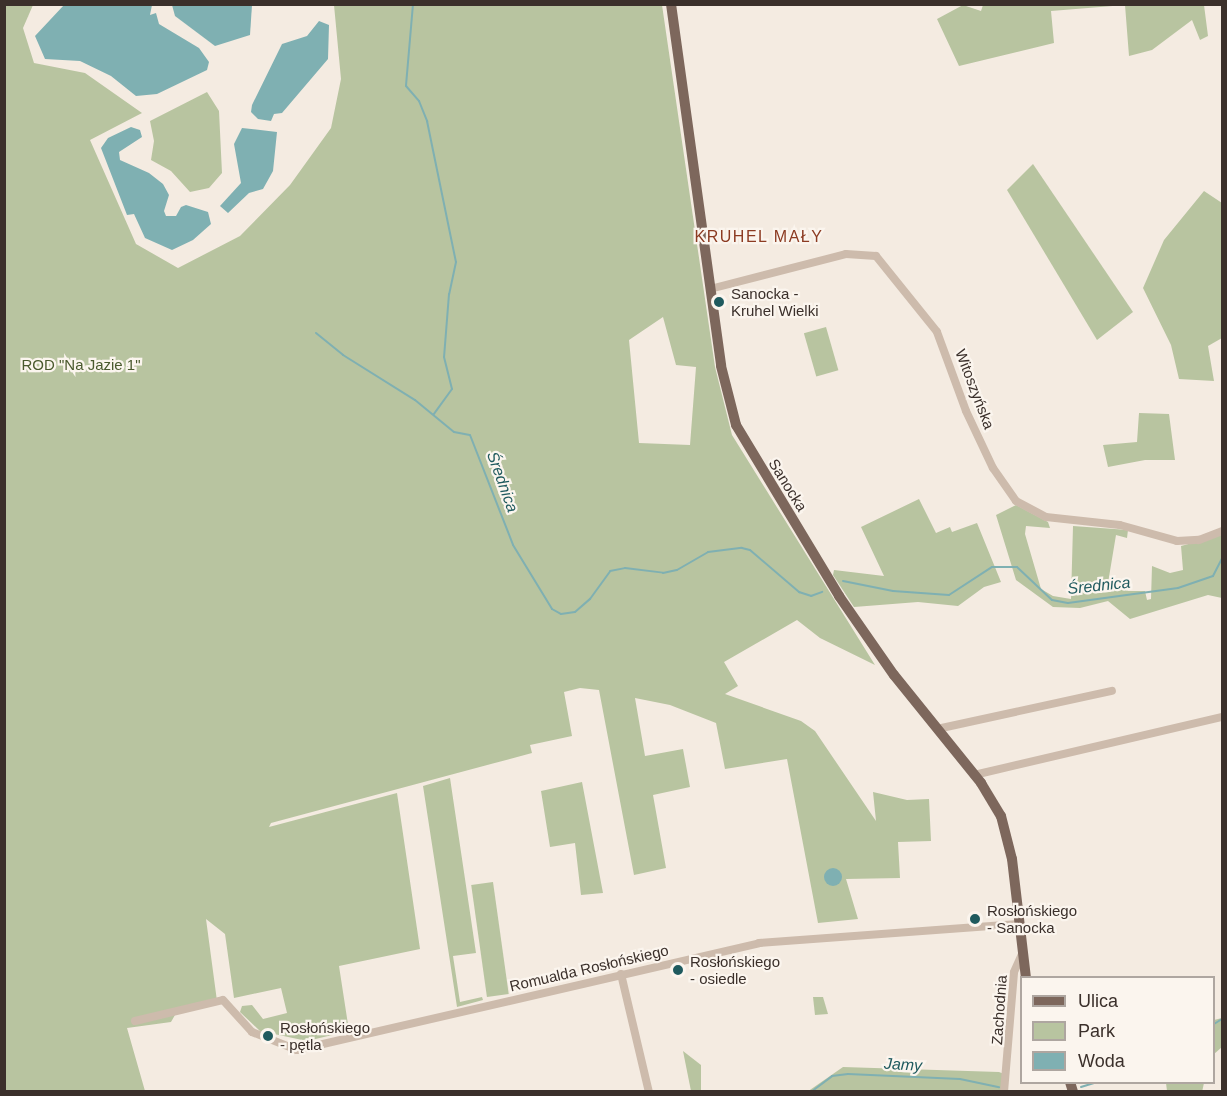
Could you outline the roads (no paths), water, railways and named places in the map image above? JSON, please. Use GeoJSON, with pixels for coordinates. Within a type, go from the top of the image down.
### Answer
{"type":"FeatureCollection","features":[{"type":"Feature","properties":{"kind":"main road","name":"Sanocka"},"geometry":{"type":"LineString","coordinates":[[671,4],[726,391],[741,436],[839,596],[991,798],[1005,831],[1026,976]]}},
{"type":"Feature","properties":{"kind":"street","name":"Witoszyńska"},"geometry":{"type":"LineString","coordinates":[[710,289],[855,253],[876,256],[937,332],[966,411],[993,468],[1016,501],[1046,517],[1119,525],[1176,541],[1199,540],[1222,531]]}},
{"type":"Feature","properties":{"kind":"street"},"geometry":{"type":"LineString","coordinates":[[937,729],[1112,691]]}},
{"type":"Feature","properties":{"kind":"street"},"geometry":{"type":"LineString","coordinates":[[974,775],[1222,717]]}},
{"type":"Feature","properties":{"kind":"street","name":"Romualda Rosłońskiego"},"geometry":{"type":"LineString","coordinates":[[135,1021],[223,1000],[252,1032],[297,1050],[621,974],[769,942],[1019,924]]}},
{"type":"Feature","properties":{"kind":"street","name":"Zachodnia"},"geometry":{"type":"LineString","coordinates":[[1004,1092],[1008,1070],[1014,972],[1022,954]]}},
{"type":"Feature","properties":{"kind":"street"},"geometry":{"type":"LineString","coordinates":[[621,974],[649,1092]]}},
{"type":"Feature","properties":{"kind":"water"},"geometry":{"type":"Polygon","coordinates":[[[64,5],[152,5],[150,15],[156,13],[159,24],[199,48],[209,62],[207,70],[157,94],[136,96],[111,76],[80,61],[45,59],[35,36],[64,5]]]}},
{"type":"Feature","properties":{"kind":"water"},"geometry":{"type":"Polygon","coordinates":[[[172,5],[252,5],[250,35],[215,46],[175,16],[172,5]]]}},
{"type":"Feature","properties":{"kind":"water"},"geometry":{"type":"Polygon","coordinates":[[[319,21],[329,25],[328,59],[282,113],[274,114],[271,121],[258,119],[251,112],[252,105],[282,44],[307,36],[319,21]]]}},
{"type":"Feature","properties":{"kind":"water"},"geometry":{"type":"Polygon","coordinates":[[[131,127],[140,130],[142,137],[119,152],[120,160],[149,173],[163,184],[169,195],[164,211],[166,216],[176,216],[181,207],[186,205],[208,212],[211,224],[193,240],[172,250],[145,238],[134,214],[127,215],[101,148],[108,138],[131,127]]]}},
{"type":"Feature","properties":{"kind":"water"},"geometry":{"type":"Polygon","coordinates":[[[242,128],[277,132],[273,171],[263,189],[249,193],[228,213],[220,206],[241,183],[234,144],[242,128]]]}},
{"type":"Feature","properties":{"kind":"water"},"geometry":{"type":"Polygon","coordinates":[[[829,868],[837,868],[842,873],[840,884],[829,886],[824,881],[824,873],[829,868]]]}},
{"type":"Feature","properties":{"kind":"waterway","name":"Średnica"},"geometry":{"type":"LineString","coordinates":[[413,4],[406,86],[419,101],[427,121],[456,262],[449,294],[444,357],[452,389],[434,414]]}},
{"type":"Feature","properties":{"kind":"waterway","name":"Średnica"},"geometry":{"type":"LineString","coordinates":[[316,333],[343,355],[415,400],[454,432],[470,435],[513,545],[552,609],[561,614],[575,612],[590,599],[610,571],[625,568],[663,573],[677,570],[708,552],[742,548],[750,550],[799,592],[811,596],[822,592]]}},
{"type":"Feature","properties":{"kind":"waterway","name":"Średnica"},"geometry":{"type":"LineString","coordinates":[[843,581],[893,591],[949,595],[992,567],[1017,567],[1052,600],[1068,603],[1178,588],[1213,576],[1222,558]]}},
{"type":"Feature","properties":{"kind":"waterway","name":"Jamy"},"geometry":{"type":"LineString","coordinates":[[1215,1023],[1222,1019]]}},
{"type":"Feature","properties":{"kind":"waterway","name":"Jamy"},"geometry":{"type":"LineString","coordinates":[[811,1092],[832,1076],[848,1074],[960,1079],[999,1087]]}},
{"type":"Feature","properties":{"kind":"waterway","name":"Jamy"},"geometry":{"type":"LineString","coordinates":[[1081,1087],[1091,1084]]}},
{"type":"Feature","properties":{"kind":"place","name":"Sanocka - Kruhel Wielki"},"geometry":{"type":"Point","coordinates":[719,302]}},
{"type":"Feature","properties":{"kind":"place","name":"Rosłońskiego - Sanocka"},"geometry":{"type":"Point","coordinates":[975,919]}},
{"type":"Feature","properties":{"kind":"place","name":"Rosłońskiego - osiedle"},"geometry":{"type":"Point","coordinates":[678,970]}},
{"type":"Feature","properties":{"kind":"place","name":"Rosłońskiego - pętla"},"geometry":{"type":"Point","coordinates":[268,1036]}},
{"type":"Feature","properties":{"kind":"district","name":"KRUHEL MAŁY"},"geometry":{"type":"Point","coordinates":[759,237]}},
{"type":"Feature","properties":{"kind":"park label","name":"ROD \"Na Jazie 1\""},"geometry":{"type":"Point","coordinates":[81,365]}}]}
